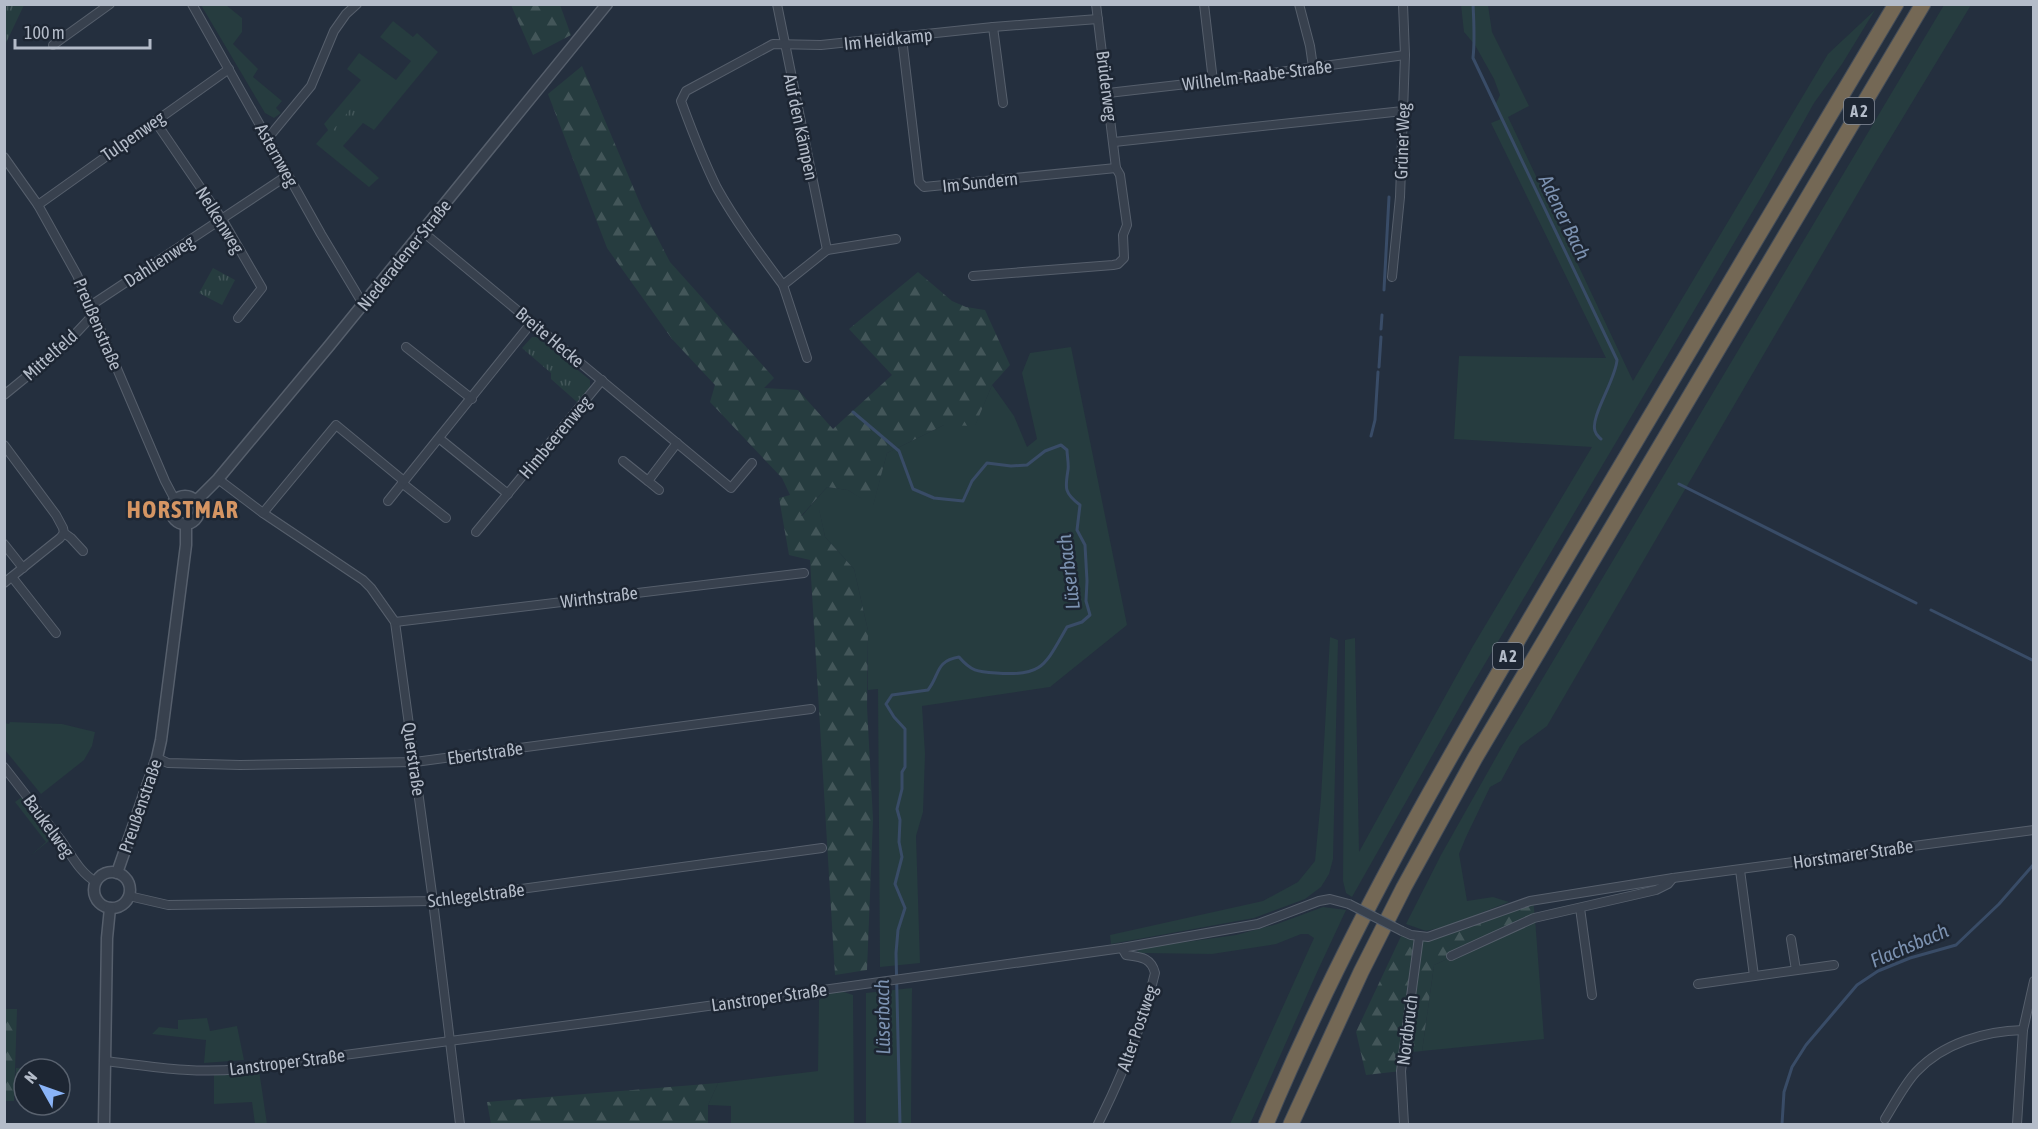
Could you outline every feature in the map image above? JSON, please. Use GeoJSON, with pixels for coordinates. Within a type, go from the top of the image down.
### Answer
{"type":"FeatureCollection","features":[{"type":"Feature","properties":{"kind":"highway","name":"A 2"},"geometry":{"type":"LineString","coordinates":[[1266,1125],[1338,966],[1425,799],[1493,680],[1896,4]]}},
{"type":"Feature","properties":{"kind":"highway","name":"A 2"},"geometry":{"type":"LineString","coordinates":[[1291,1125],[1336,1025],[1404,887],[1475,758],[1923,4]]}},
{"type":"Feature","properties":{"kind":"street"},"geometry":{"type":"LineString","coordinates":[[53,45],[110,4]]}},
{"type":"Feature","properties":{"kind":"street","name":"Asternweg"},"geometry":{"type":"LineString","coordinates":[[192,4],[363,304]]}},
{"type":"Feature","properties":{"kind":"street"},"geometry":{"type":"LineString","coordinates":[[268,138],[311,86],[334,31],[346,14],[357,4]]}},
{"type":"Feature","properties":{"kind":"street","name":"Niederadener Straße"},"geometry":{"type":"LineString","coordinates":[[196,501],[218,478],[423,232],[607,4]]}},
{"type":"Feature","properties":{"kind":"street","name":"Auf den Kämpen"},"geometry":{"type":"LineString","coordinates":[[777,4],[826,250]]}},
{"type":"Feature","properties":{"kind":"street","name":"Brüderweg"},"geometry":{"type":"LineString","coordinates":[[973,276],[1113,265],[1122,262],[1124,258],[1123,235],[1127,225],[1120,176],[1116,168],[1096,4]]}},
{"type":"Feature","properties":{"kind":"street"},"geometry":{"type":"LineString","coordinates":[[1204,4],[1213,81]]}},
{"type":"Feature","properties":{"kind":"street"},"geometry":{"type":"LineString","coordinates":[[1299,4],[1311,46],[1313,67]]}},
{"type":"Feature","properties":{"kind":"street","name":"Grüner Weg"},"geometry":{"type":"LineString","coordinates":[[1392,277],[1400,197],[1405,55],[1403,4]]}},
{"type":"Feature","properties":{"kind":"street","name":"Im Heidkamp"},"geometry":{"type":"LineString","coordinates":[[783,43],[821,45],[993,27],[1098,19]]}},
{"type":"Feature","properties":{"kind":"street"},"geometry":{"type":"LineString","coordinates":[[993,27],[1003,103]]}},
{"type":"Feature","properties":{"kind":"street","name":"Im Sundern"},"geometry":{"type":"LineString","coordinates":[[902,38],[919,182],[924,187],[1116,168]]}},
{"type":"Feature","properties":{"kind":"street"},"geometry":{"type":"LineString","coordinates":[[783,43],[773,44],[686,91],[681,101],[695,141],[718,189],[783,285],[807,358]]}},
{"type":"Feature","properties":{"kind":"street","name":"Wilhelm-Raabe-Straße"},"geometry":{"type":"LineString","coordinates":[[1108,93],[1405,55]]}},
{"type":"Feature","properties":{"kind":"street","name":"Tulpenweg"},"geometry":{"type":"LineString","coordinates":[[38,205],[229,69]]}},
{"type":"Feature","properties":{"kind":"street"},"geometry":{"type":"LineString","coordinates":[[1114,142],[1403,111]]}},
{"type":"Feature","properties":{"kind":"street","name":"Nelkenweg"},"geometry":{"type":"LineString","coordinates":[[155,121],[222,219],[262,288],[237,318]]}},
{"type":"Feature","properties":{"kind":"street","name":"Preußenstraße"},"geometry":{"type":"LineString","coordinates":[[4,157],[38,205],[62,246],[165,481],[176,500]]}},
{"type":"Feature","properties":{"kind":"street","name":"Dahlienweg"},"geometry":{"type":"LineString","coordinates":[[92,310],[288,175]]}},
{"type":"Feature","properties":{"kind":"street","name":"Breite Hecke"},"geometry":{"type":"LineString","coordinates":[[423,232],[731,488],[752,463]]}},
{"type":"Feature","properties":{"kind":"street"},"geometry":{"type":"LineString","coordinates":[[783,285],[826,250],[896,239]]}},
{"type":"Feature","properties":{"kind":"street","name":"Mittelfeld"},"geometry":{"type":"LineString","coordinates":[[4,395],[63,347],[92,310]]}},
{"type":"Feature","properties":{"kind":"street"},"geometry":{"type":"LineString","coordinates":[[388,501],[532,322]]}},
{"type":"Feature","properties":{"kind":"street"},"geometry":{"type":"LineString","coordinates":[[406,347],[472,399]]}},
{"type":"Feature","properties":{"kind":"street","name":"Himbeerenweg"},"geometry":{"type":"LineString","coordinates":[[476,532],[602,380]]}},
{"type":"Feature","properties":{"kind":"street"},"geometry":{"type":"LineString","coordinates":[[263,513],[336,425],[446,518]]}},
{"type":"Feature","properties":{"kind":"street","name":"Himbeerenweg"},"geometry":{"type":"LineString","coordinates":[[440,439],[508,494]]}},
{"type":"Feature","properties":{"kind":"street"},"geometry":{"type":"LineString","coordinates":[[648,481],[677,443]]}},
{"type":"Feature","properties":{"kind":"street"},"geometry":{"type":"LineString","coordinates":[[4,445],[56,515],[64,533],[71,537],[83,551]]}},
{"type":"Feature","properties":{"kind":"street"},"geometry":{"type":"LineString","coordinates":[[623,461],[659,490]]}},
{"type":"Feature","properties":{"kind":"street","name":"Querstraße"},"geometry":{"type":"LineString","coordinates":[[218,478],[263,513],[363,580],[395,622],[434,902],[460,1125]]}},
{"type":"Feature","properties":{"kind":"street"},"geometry":{"type":"LineString","coordinates":[[186,496],[196,501],[199,511],[195,520],[186,524],[177,522],[171,514],[176,500],[186,496]]}},
{"type":"Feature","properties":{"kind":"street","name":"Preußenstraße"},"geometry":{"type":"LineString","coordinates":[[117,873],[157,758],[163,730],[186,544],[186,524]]}},
{"type":"Feature","properties":{"kind":"street"},"geometry":{"type":"LineString","coordinates":[[56,633],[8,580],[64,533]]}},
{"type":"Feature","properties":{"kind":"street"},"geometry":{"type":"LineString","coordinates":[[4,544],[23,568]]}},
{"type":"Feature","properties":{"kind":"street","name":"Wirthstraße"},"geometry":{"type":"LineString","coordinates":[[395,622],[804,573]]}},
{"type":"Feature","properties":{"kind":"street","name":"Ebertstraße"},"geometry":{"type":"LineString","coordinates":[[157,758],[168,763],[240,765],[415,762],[812,710]]}},
{"type":"Feature","properties":{"kind":"street","name":"Baukelweg"},"geometry":{"type":"LineString","coordinates":[[4,767],[77,865],[96,882]]}},
{"type":"Feature","properties":{"kind":"street","name":"Horstmarer Straße"},"geometry":{"type":"LineString","coordinates":[[1419,937],[1438,935],[1530,901],[1673,878],[2034,830]]}},
{"type":"Feature","properties":{"kind":"street","name":"Schlegelstraße"},"geometry":{"type":"LineString","coordinates":[[129,896],[168,905],[434,902],[822,848]]}},
{"type":"Feature","properties":{"kind":"street"},"geometry":{"type":"LineString","coordinates":[[1740,870],[1754,976]]}},
{"type":"Feature","properties":{"kind":"street"},"geometry":{"type":"LineString","coordinates":[[117,873],[122,875],[129,884],[129,896],[122,905],[110,908],[96,899],[94,893],[96,882],[104,874],[117,873]]}},
{"type":"Feature","properties":{"kind":"street","name":"Horstmarer Straße"},"geometry":{"type":"LineString","coordinates":[[1451,956],[1534,918],[1656,890],[1668,884],[1673,878]]}},
{"type":"Feature","properties":{"kind":"street","name":"Lanstroper Straße"},"geometry":{"type":"LineString","coordinates":[[105,1060],[168,1069],[227,1070],[449,1041],[1122,948],[1258,924],[1330,899],[1349,904],[1402,931],[1419,937]]}},
{"type":"Feature","properties":{"kind":"street"},"geometry":{"type":"LineString","coordinates":[[104,1125],[107,938],[110,908]]}},
{"type":"Feature","properties":{"kind":"street"},"geometry":{"type":"LineString","coordinates":[[1580,908],[1592,995]]}},
{"type":"Feature","properties":{"kind":"street","name":"Nordbruch"},"geometry":{"type":"LineString","coordinates":[[1404,1125],[1401,1071],[1419,937]]}},
{"type":"Feature","properties":{"kind":"street"},"geometry":{"type":"LineString","coordinates":[[1791,939],[1796,970]]}},
{"type":"Feature","properties":{"kind":"street","name":"Alter Postweg"},"geometry":{"type":"LineString","coordinates":[[1098,1125],[1118,1083],[1135,1038],[1155,973],[1153,964],[1146,958],[1126,955],[1122,948]]}},
{"type":"Feature","properties":{"kind":"street"},"geometry":{"type":"LineString","coordinates":[[1698,984],[1834,965]]}},
{"type":"Feature","properties":{"kind":"street"},"geometry":{"type":"LineString","coordinates":[[2017,1125],[2023,1030],[2034,981]]}},
{"type":"Feature","properties":{"kind":"street"},"geometry":{"type":"LineString","coordinates":[[1885,1119],[1916,1072],[1944,1051],[1976,1037],[1998,1031],[2023,1030]]}},
{"type":"Feature","properties":{"kind":"green space"},"geometry":{"type":"Polygon","coordinates":[[[4,5],[24,5],[6,43],[4,42],[4,5]]]}},
{"type":"Feature","properties":{"kind":"green space"},"geometry":{"type":"Polygon","coordinates":[[[201,5],[226,5],[242,18],[242,32],[233,44],[258,69],[253,77],[282,101],[276,108],[281,113],[274,118],[265,113],[201,5]]]}},
{"type":"Feature","properties":{"kind":"green space"},"geometry":{"type":"Polygon","coordinates":[[[511,5],[560,5],[571,35],[533,55],[511,5]]]}},
{"type":"Feature","properties":{"kind":"green space"},"geometry":{"type":"Polygon","coordinates":[[[1461,5],[1488,5],[1492,32],[1529,106],[1508,117],[1633,381],[1828,54],[1875,10],[1842,64],[1814,103],[1763,194],[1467,694],[1352,897],[1346,893],[1343,881],[1345,640],[1355,638],[1359,852],[1473,646],[1592,447],[1454,439],[1459,356],[1606,358],[1491,123],[1501,119],[1495,105],[1500,95],[1475,45],[1464,32],[1461,5]]]}},
{"type":"Feature","properties":{"kind":"green space"},"geometry":{"type":"Polygon","coordinates":[[[1944,5],[1971,5],[1876,162],[1547,726],[1520,746],[1501,781],[1490,787],[1459,854],[1467,901],[1493,897],[1509,902],[1445,927],[1426,931],[1406,924],[1441,855],[1503,745],[1944,5]]]}},
{"type":"Feature","properties":{"kind":"green space"},"geometry":{"type":"Polygon","coordinates":[[[393,21],[413,37],[417,33],[438,52],[374,130],[363,123],[343,146],[379,178],[369,187],[316,144],[328,130],[324,124],[361,80],[347,69],[359,53],[396,80],[411,61],[380,37],[393,21]]]}},
{"type":"Feature","properties":{"kind":"green space"},"geometry":{"type":"Polygon","coordinates":[[[582,66],[642,208],[670,262],[774,378],[764,388],[798,390],[833,429],[892,375],[849,329],[918,272],[952,301],[966,307],[985,310],[1010,365],[992,385],[975,426],[944,425],[887,453],[873,506],[848,490],[827,487],[801,516],[819,509],[825,537],[854,569],[868,631],[867,707],[873,819],[867,970],[835,975],[810,560],[789,555],[779,498],[790,495],[782,478],[710,402],[715,385],[672,339],[607,248],[548,94],[582,66]]]}},
{"type":"Feature","properties":{"kind":"green space"},"geometry":{"type":"Polygon","coordinates":[[[353,106],[366,117],[346,141],[333,130],[353,106]]]}},
{"type":"Feature","properties":{"kind":"green space"},"geometry":{"type":"Polygon","coordinates":[[[213,268],[235,280],[222,305],[199,293],[213,268]]]}},
{"type":"Feature","properties":{"kind":"green space"},"geometry":{"type":"Polygon","coordinates":[[[532,337],[537,337],[590,380],[590,387],[577,402],[551,379],[551,373],[522,348],[532,337]]]}},
{"type":"Feature","properties":{"kind":"green space"},"geometry":{"type":"Polygon","coordinates":[[[1071,347],[1127,625],[1050,687],[922,706],[925,754],[923,812],[916,836],[920,963],[880,967],[878,689],[868,690],[868,631],[854,569],[825,537],[819,510],[800,518],[827,487],[848,490],[873,505],[887,453],[944,425],[975,425],[992,385],[1014,416],[1027,447],[1037,439],[1022,373],[1030,353],[1071,347]]]}},
{"type":"Feature","properties":{"kind":"green space"},"geometry":{"type":"Polygon","coordinates":[[[1330,637],[1338,640],[1333,859],[1329,874],[1321,887],[1305,899],[1254,918],[1111,944],[1110,935],[1263,901],[1298,882],[1315,861],[1330,637]]]}},
{"type":"Feature","properties":{"kind":"green space"},"geometry":{"type":"Polygon","coordinates":[[[5,723],[62,724],[95,732],[92,746],[84,760],[41,794],[5,750],[5,723]]]}},
{"type":"Feature","properties":{"kind":"green space"},"geometry":{"type":"Polygon","coordinates":[[[22,797],[52,836],[50,840],[30,856],[46,842],[15,802],[22,797]]]}},
{"type":"Feature","properties":{"kind":"green space"},"geometry":{"type":"Polygon","coordinates":[[[1533,900],[1535,918],[1434,965],[1422,1051],[1403,1053],[1401,1071],[1366,1075],[1356,1032],[1403,932],[1419,937],[1533,900]]]}},
{"type":"Feature","properties":{"kind":"green space"},"geometry":{"type":"Polygon","coordinates":[[[1323,907],[1346,910],[1250,1124],[1230,1124],[1314,938],[1308,934],[1301,934],[1276,944],[1212,954],[1141,953],[1137,951],[1142,948],[1236,935],[1277,924],[1323,907]]]}},
{"type":"Feature","properties":{"kind":"green space"},"geometry":{"type":"Polygon","coordinates":[[[1535,918],[1544,1039],[1422,1051],[1434,965],[1535,918]]]}},
{"type":"Feature","properties":{"kind":"green space"},"geometry":{"type":"Polygon","coordinates":[[[912,988],[911,1124],[866,1124],[866,993],[912,988]]]}},
{"type":"Feature","properties":{"kind":"green space"},"geometry":{"type":"Polygon","coordinates":[[[835,989],[853,995],[854,1124],[731,1124],[731,1106],[708,1105],[718,1083],[818,1071],[819,1000],[835,989]]]}},
{"type":"Feature","properties":{"kind":"green space"},"geometry":{"type":"Polygon","coordinates":[[[5,1009],[17,1009],[15,1057],[12,1057],[12,1101],[5,1101],[5,1009]]]}},
{"type":"Feature","properties":{"kind":"green space"},"geometry":{"type":"Polygon","coordinates":[[[207,1018],[210,1031],[237,1026],[244,1060],[204,1063],[206,1040],[152,1034],[159,1027],[178,1029],[178,1020],[207,1018]]]}},
{"type":"Feature","properties":{"kind":"green space"},"geometry":{"type":"Polygon","coordinates":[[[259,1070],[267,1124],[255,1124],[252,1102],[214,1104],[214,1075],[259,1070]]]}},
{"type":"Feature","properties":{"kind":"green space"},"geometry":{"type":"Polygon","coordinates":[[[718,1083],[708,1105],[708,1124],[491,1124],[487,1102],[718,1083]]]}},
{"type":"Feature","properties":{"kind":"waterway","name":"Adener Bach"},"geometry":{"type":"LineString","coordinates":[[1473,4],[1473,58],[1617,360],[1594,425],[1596,434],[1601,439]]}},
{"type":"Feature","properties":{"kind":"waterway"},"geometry":{"type":"LineString","coordinates":[[1384,290],[1389,197]]}},
{"type":"Feature","properties":{"kind":"waterway"},"geometry":{"type":"LineString","coordinates":[[1381,329],[1382,315]]}},
{"type":"Feature","properties":{"kind":"waterway"},"geometry":{"type":"LineString","coordinates":[[1379,367],[1381,337]]}},
{"type":"Feature","properties":{"kind":"waterway"},"geometry":{"type":"LineString","coordinates":[[1371,436],[1375,420],[1378,372]]}},
{"type":"Feature","properties":{"kind":"waterway","name":"Lüserbach"},"geometry":{"type":"LineString","coordinates":[[853,412],[899,451],[913,489],[934,498],[963,501],[972,481],[987,463],[1027,465],[1045,451],[1061,445],[1067,450],[1066,486],[1068,493],[1080,505],[1077,530],[1085,545],[1086,601],[1090,615],[1082,622],[1067,627],[1047,659],[1033,670],[1012,674],[984,672],[971,668],[959,657],[942,665],[928,690],[892,695],[886,704],[905,729],[905,767],[902,772],[902,789],[897,809],[900,820],[899,842],[902,857],[895,884],[905,908],[898,930],[896,953],[900,1124]]}},
{"type":"Feature","properties":{"kind":"waterway","name":"Adener Bach"},"geometry":{"type":"LineString","coordinates":[[1679,484],[1916,603]]}},
{"type":"Feature","properties":{"kind":"waterway","name":"Adener Bach"},"geometry":{"type":"LineString","coordinates":[[1931,610],[2034,661]]}},
{"type":"Feature","properties":{"kind":"waterway","name":"Flachsbach"},"geometry":{"type":"LineString","coordinates":[[1782,1124],[1784,1092],[1792,1067],[1806,1045],[1857,985],[1878,971],[1910,958],[1956,945],[1999,904],[2034,864]]}},
{"type":"Feature","properties":{"kind":"district","name":"HORSTMAR"},"geometry":{"type":"Point","coordinates":[183,509]}}]}
